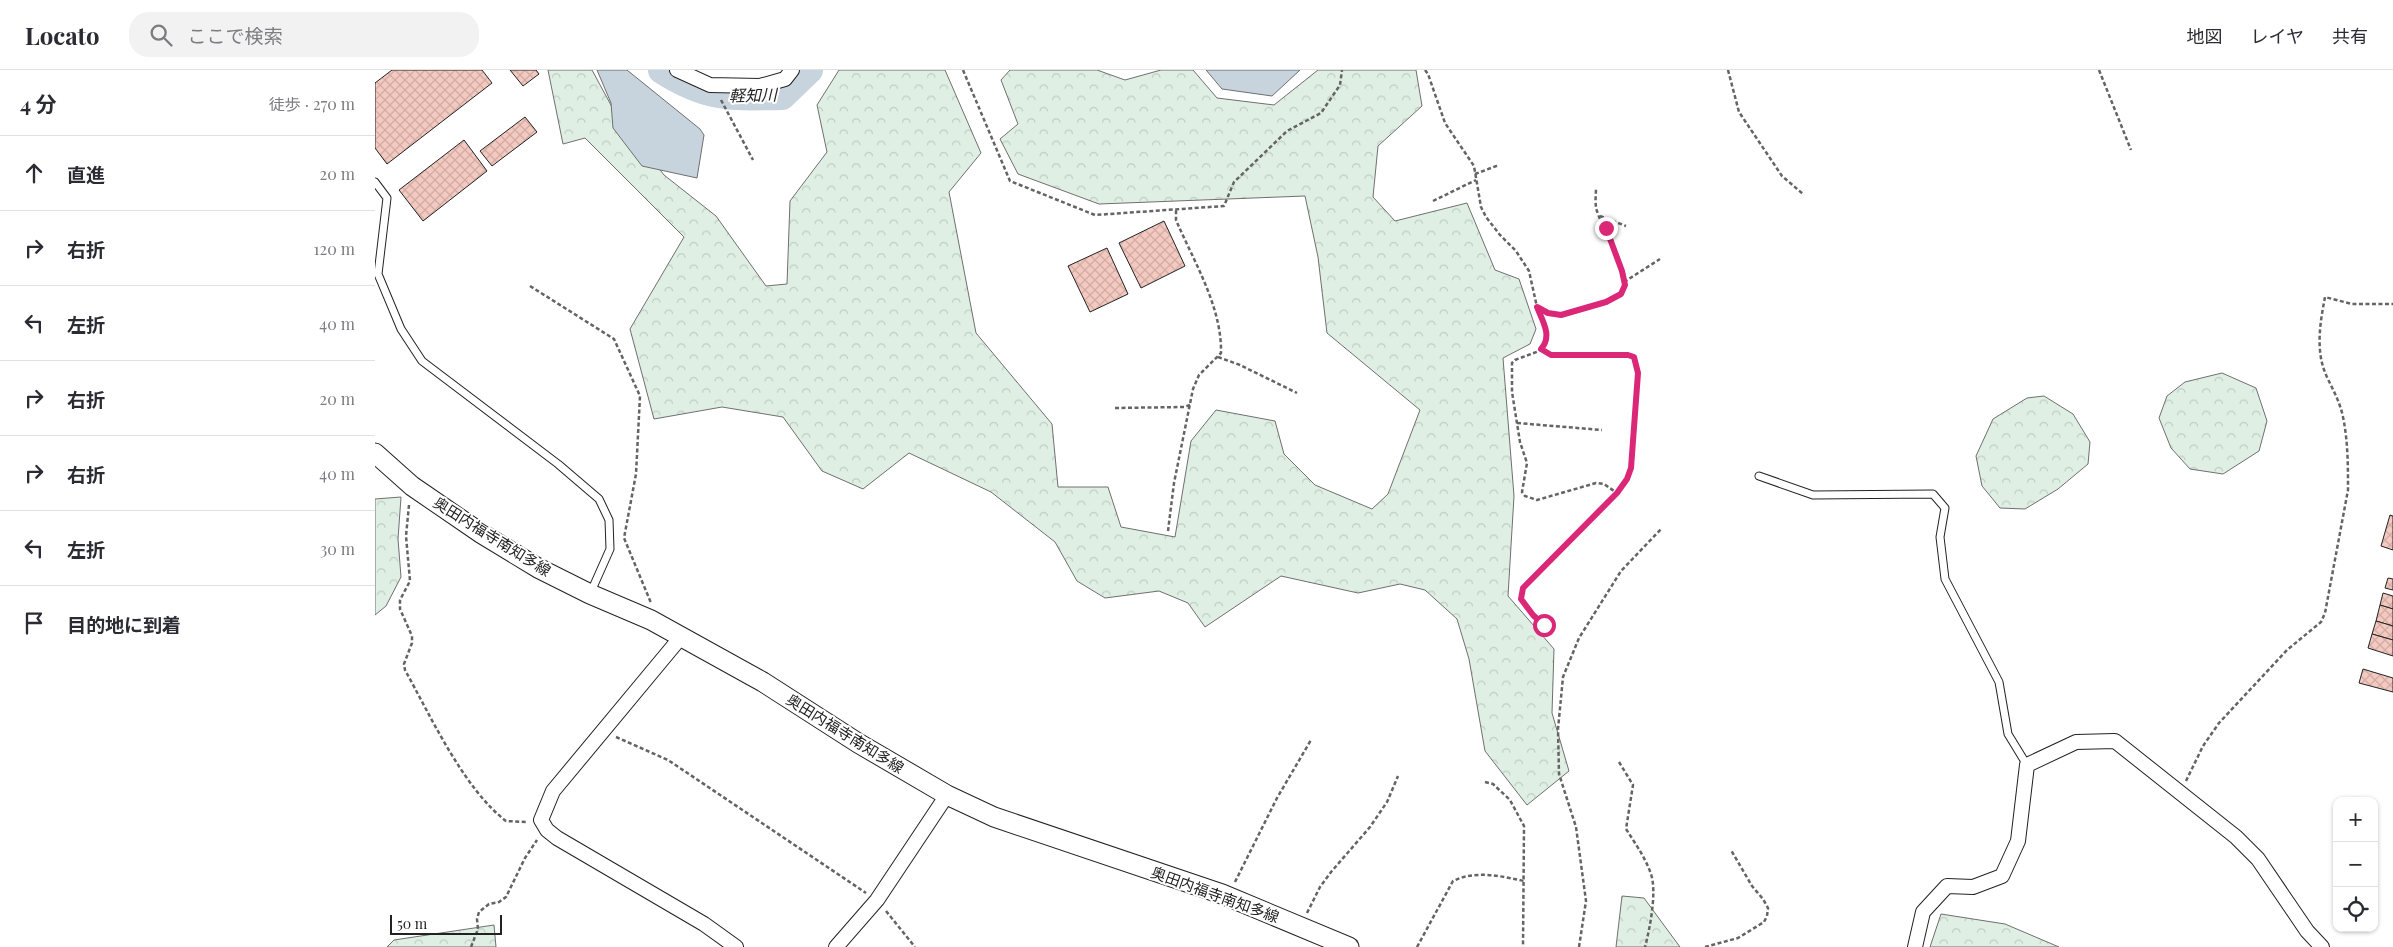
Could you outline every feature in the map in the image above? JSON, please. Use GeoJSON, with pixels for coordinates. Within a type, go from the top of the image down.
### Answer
{"type":"FeatureCollection","features":[{"type":"Feature","properties":{"kind":"main road","name":"奥田内福寺南知多線"},"geometry":{"type":"LineString","coordinates":[[375,453],[413,486],[482,534],[538,568],[590,594],[651,620],[763,682],[858,743],[947,795],[994,818],[1228,896],[1349,947]]}},
{"type":"Feature","properties":{"kind":"street"},"geometry":{"type":"LineString","coordinates":[[677,70],[710,85],[760,86],[785,79],[792,70]]}},
{"type":"Feature","properties":{"kind":"street"},"geometry":{"type":"LineString","coordinates":[[681,637],[553,791],[544,825],[705,924],[736,947]]}},
{"type":"Feature","properties":{"kind":"street"},"geometry":{"type":"LineString","coordinates":[[1915,947],[1923,912],[1947,886],[1973,887],[2002,876],[2018,841],[2027,765],[2076,742],[2115,740],[2236,837],[2258,859],[2307,931],[2322,947]]}},
{"type":"Feature","properties":{"kind":"street"},"geometry":{"type":"LineString","coordinates":[[836,947],[877,900],[947,795]]}},
{"type":"Feature","properties":{"kind":"lane"},"geometry":{"type":"LineString","coordinates":[[375,182],[387,198],[378,274],[401,329],[422,361],[558,464],[599,499],[609,520],[610,549],[590,594]]}},
{"type":"Feature","properties":{"kind":"lane"},"geometry":{"type":"LineString","coordinates":[[1759,476],[1813,495],[1933,494],[1945,508],[1940,537],[1945,579],[1999,682],[2007,734],[2027,765]]}},
{"type":"Feature","properties":{"kind":"path"},"geometry":{"type":"LineString","coordinates":[[963,70],[1010,181],[1095,215],[1224,206],[1234,182],[1287,131],[1321,113],[1340,85],[1342,70]]}},
{"type":"Feature","properties":{"kind":"path"},"geometry":{"type":"LineString","coordinates":[[1425,70],[1445,123],[1474,166],[1481,207],[1486,217],[1523,260],[1529,271],[1537,307],[1547,333],[1545,345],[1541,349],[1512,363],[1512,392],[1517,423],[1527,463],[1522,486],[1525,496],[1537,500],[1596,483],[1604,484],[1617,493]]}},
{"type":"Feature","properties":{"kind":"path"},"geometry":{"type":"LineString","coordinates":[[1728,70],[1739,112],[1782,176],[1803,194]]}},
{"type":"Feature","properties":{"kind":"path"},"geometry":{"type":"LineString","coordinates":[[2099,70],[2131,150]]}},
{"type":"Feature","properties":{"kind":"path"},"geometry":{"type":"LineString","coordinates":[[716,85],[716,90],[753,160]]}},
{"type":"Feature","properties":{"kind":"path"},"geometry":{"type":"LineString","coordinates":[[1475,174],[1499,164]]}},
{"type":"Feature","properties":{"kind":"path"},"geometry":{"type":"LineString","coordinates":[[1433,202],[1476,180]]}},
{"type":"Feature","properties":{"kind":"path"},"geometry":{"type":"LineString","coordinates":[[1537,307],[1548,313],[1561,315],[1616,298],[1621,294],[1624,282],[1596,208],[1596,188]]}},
{"type":"Feature","properties":{"kind":"path"},"geometry":{"type":"LineString","coordinates":[[1168,531],[1174,483],[1190,406],[1199,375],[1221,353],[1219,326],[1210,297],[1177,220],[1175,209]]}},
{"type":"Feature","properties":{"kind":"path"},"geometry":{"type":"LineString","coordinates":[[1600,216],[1626,226]]}},
{"type":"Feature","properties":{"kind":"path"},"geometry":{"type":"LineString","coordinates":[[1624,282],[1659,259]]}},
{"type":"Feature","properties":{"kind":"path"},"geometry":{"type":"LineString","coordinates":[[530,286],[614,339],[640,396],[636,474],[624,538],[651,599],[651,620]]}},
{"type":"Feature","properties":{"kind":"path"},"geometry":{"type":"LineString","coordinates":[[2179,792],[2203,746],[2219,723],[2287,650],[2313,630],[2325,613],[2348,490],[2348,474],[2343,416],[2323,362],[2319,329],[2325,297],[2351,304],[2393,304]]}},
{"type":"Feature","properties":{"kind":"path"},"geometry":{"type":"LineString","coordinates":[[1541,349],[1551,355],[1628,355],[1634,357],[1638,373],[1631,468],[1627,479],[1617,493],[1523,588],[1521,599],[1524,605],[1553,635]]}},
{"type":"Feature","properties":{"kind":"path"},"geometry":{"type":"LineString","coordinates":[[1217,357],[1240,365],[1297,393]]}},
{"type":"Feature","properties":{"kind":"path"},"geometry":{"type":"LineString","coordinates":[[1115,408],[1184,408],[1190,406]]}},
{"type":"Feature","properties":{"kind":"path"},"geometry":{"type":"LineString","coordinates":[[1517,423],[1601,430]]}},
{"type":"Feature","properties":{"kind":"path"},"geometry":{"type":"LineString","coordinates":[[413,486],[406,536],[410,581],[400,600],[400,609],[412,636],[412,643],[404,664],[405,670],[469,780],[498,815],[506,821],[544,825],[506,897],[499,902],[489,904],[479,912],[477,920],[478,929],[471,947]]}},
{"type":"Feature","properties":{"kind":"path"},"geometry":{"type":"LineString","coordinates":[[1579,947],[1586,901],[1576,827],[1559,774],[1558,729],[1563,677],[1579,638],[1621,571],[1662,528]]}},
{"type":"Feature","properties":{"kind":"path"},"geometry":{"type":"LineString","coordinates":[[604,731],[668,760],[877,900],[915,947]]}},
{"type":"Feature","properties":{"kind":"path"},"geometry":{"type":"LineString","coordinates":[[1228,896],[1277,798],[1311,740]]}},
{"type":"Feature","properties":{"kind":"path"},"geometry":{"type":"LineString","coordinates":[[1619,762],[1633,785],[1626,829],[1641,852],[1651,876],[1652,902],[1645,947]]}},
{"type":"Feature","properties":{"kind":"path"},"geometry":{"type":"LineString","coordinates":[[1301,927],[1320,887],[1370,827],[1387,802],[1398,776]]}},
{"type":"Feature","properties":{"kind":"path"},"geometry":{"type":"LineString","coordinates":[[1485,782],[1493,784],[1505,795],[1520,816],[1524,826],[1523,947]]}},
{"type":"Feature","properties":{"kind":"path"},"geometry":{"type":"LineString","coordinates":[[1705,947],[1738,938],[1764,922],[1767,916],[1767,908],[1763,899],[1752,886],[1731,850]]}},
{"type":"Feature","properties":{"kind":"path"},"geometry":{"type":"LineString","coordinates":[[1417,947],[1453,881],[1461,877],[1483,874],[1524,881]]}},
{"type":"Feature","properties":{"kind":"green space"},"geometry":{"type":"Polygon","coordinates":[[[548,70],[592,70],[612,107],[664,175],[716,216],[766,286],[787,284],[790,201],[827,152],[817,105],[839,70],[945,70],[981,153],[949,192],[976,333],[1052,424],[1058,487],[1108,487],[1121,527],[1175,537],[1191,441],[1216,410],[1275,421],[1284,454],[1315,485],[1372,509],[1388,494],[1420,410],[1327,333],[1318,257],[1305,196],[1099,204],[1018,174],[1000,139],[1018,124],[1001,80],[1010,70],[1097,70],[1125,80],[1161,70],[1193,70],[1217,98],[1274,105],[1318,70],[1416,70],[1422,106],[1378,146],[1373,197],[1395,221],[1467,203],[1495,270],[1519,279],[1536,329],[1530,344],[1503,358],[1514,496],[1508,596],[1554,649],[1552,713],[1569,771],[1527,805],[1485,751],[1469,659],[1457,619],[1425,590],[1400,584],[1358,593],[1281,576],[1205,627],[1188,603],[1159,591],[1105,598],[1077,581],[1055,542],[991,492],[909,453],[863,489],[822,471],[783,417],[722,407],[654,419],[630,329],[684,237],[585,138],[563,144],[548,70]]]}},
{"type":"Feature","properties":{"kind":"green space"},"geometry":{"type":"Polygon","coordinates":[[[2222,373],[2256,388],[2267,421],[2259,451],[2223,474],[2190,469],[2171,448],[2159,418],[2167,396],[2185,382],[2222,373]]]}},
{"type":"Feature","properties":{"kind":"green space"},"geometry":{"type":"Polygon","coordinates":[[[2044,396],[2073,414],[2090,442],[2088,464],[2058,489],[2025,509],[2000,508],[1982,486],[1976,456],[1993,419],[2027,398],[2044,396]]]}},
{"type":"Feature","properties":{"kind":"green space"},"geometry":{"type":"Polygon","coordinates":[[[401,497],[398,539],[401,577],[386,606],[375,615],[375,499],[401,497]]]}},
{"type":"Feature","properties":{"kind":"green space"},"geometry":{"type":"Polygon","coordinates":[[[1622,896],[1644,898],[1680,947],[1616,947],[1622,896]]]}},
{"type":"Feature","properties":{"kind":"green space"},"geometry":{"type":"Polygon","coordinates":[[[1941,914],[2005,924],[2059,947],[1930,947],[1941,914]]]}},
{"type":"Feature","properties":{"kind":"green space"},"geometry":{"type":"Polygon","coordinates":[[[494,925],[496,947],[387,947],[394,940],[494,925]]]}},
{"type":"Feature","properties":{"kind":"shaded area"},"geometry":{"type":"Polygon","coordinates":[[[597,70],[627,70],[700,129],[704,135],[697,178],[642,166],[613,128],[611,103],[597,70]]]}},
{"type":"Feature","properties":{"kind":"shaded area"},"geometry":{"type":"Polygon","coordinates":[[[1206,70],[1300,70],[1272,96],[1222,89],[1206,70]]]}},
{"type":"Feature","properties":{"kind":"building"},"geometry":{"type":"Polygon","coordinates":[[[392,70],[482,70],[492,83],[387,164],[375,148],[375,83],[392,70]]]}},
{"type":"Feature","properties":{"kind":"building"},"geometry":{"type":"Polygon","coordinates":[[[510,70],[536,70],[539,74],[523,86],[510,70]]]}},
{"type":"Feature","properties":{"kind":"building"},"geometry":{"type":"Polygon","coordinates":[[[525,117],[537,132],[492,166],[480,151],[525,117]]]}},
{"type":"Feature","properties":{"kind":"building"},"geometry":{"type":"Polygon","coordinates":[[[464,140],[487,171],[423,221],[399,190],[464,140]]]}},
{"type":"Feature","properties":{"kind":"building"},"geometry":{"type":"Polygon","coordinates":[[[1164,221],[1185,266],[1141,288],[1119,243],[1164,221]]]}},
{"type":"Feature","properties":{"kind":"building"},"geometry":{"type":"Polygon","coordinates":[[[1107,248],[1128,294],[1090,312],[1068,266],[1107,248]]]}},
{"type":"Feature","properties":{"kind":"building"},"geometry":{"type":"Polygon","coordinates":[[[2390,515],[2393,516],[2393,550],[2381,546],[2390,515]]]}},
{"type":"Feature","properties":{"kind":"building"},"geometry":{"type":"Polygon","coordinates":[[[2388,578],[2393,579],[2393,590],[2385,588],[2388,578]]]}},
{"type":"Feature","properties":{"kind":"building"},"geometry":{"type":"Polygon","coordinates":[[[2383,593],[2393,596],[2393,609],[2380,605],[2383,593]]]}},
{"type":"Feature","properties":{"kind":"building"},"geometry":{"type":"Polygon","coordinates":[[[2380,605],[2393,609],[2393,626],[2376,621],[2380,605]]]}},
{"type":"Feature","properties":{"kind":"building"},"geometry":{"type":"Polygon","coordinates":[[[2376,621],[2393,626],[2393,640],[2372,634],[2376,621]]]}},
{"type":"Feature","properties":{"kind":"building"},"geometry":{"type":"Polygon","coordinates":[[[2372,634],[2393,640],[2393,656],[2368,648],[2372,634]]]}},
{"type":"Feature","properties":{"kind":"building"},"geometry":{"type":"Polygon","coordinates":[[[2363,669],[2393,678],[2393,692],[2359,683],[2363,669]]]}},
{"type":"Feature","properties":{"kind":"waterway","name":"軽知川"},"geometry":{"type":"LineString","coordinates":[[662,70],[706,91],[733,96],[782,96],[809,70]]}},
{"type":"Feature","properties":{"kind":"route"},"geometry":{"type":"LineString","coordinates":[[1544,625],[1524,605],[1521,599],[1523,588],[1617,493],[1627,479],[1631,468],[1638,373],[1634,357],[1628,355],[1551,355],[1541,349],[1545,345],[1547,333],[1537,307],[1548,313],[1561,315],[1606,302],[1621,294],[1625,285],[1622,271],[1606,228]]}}]}
